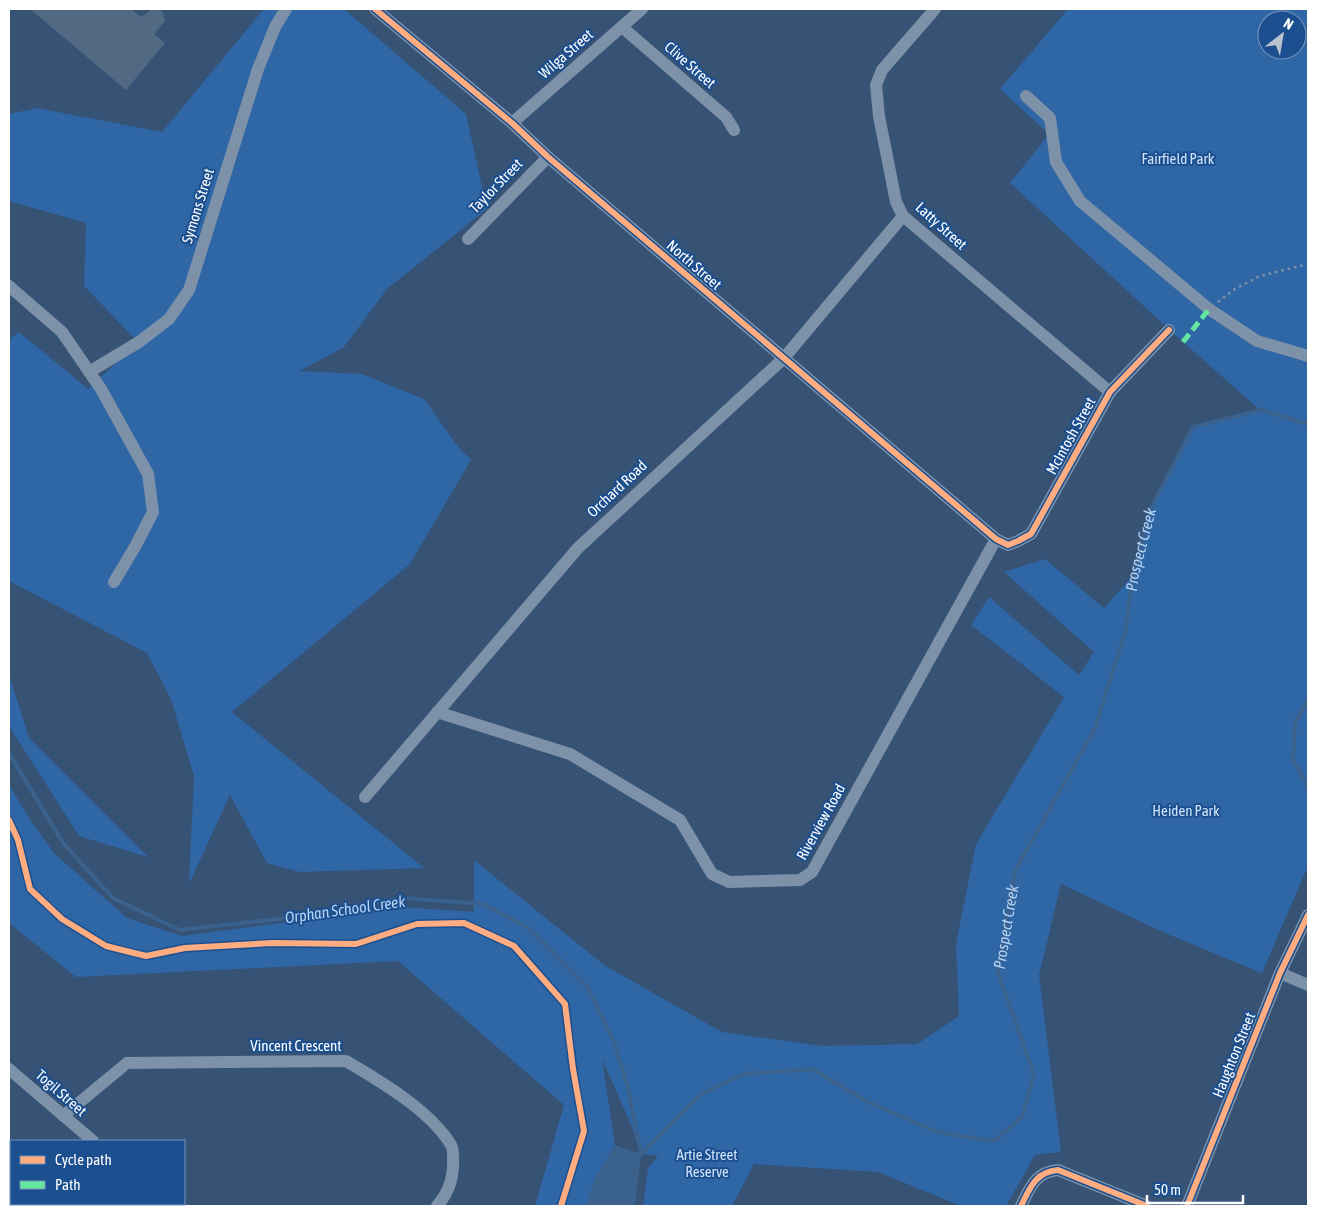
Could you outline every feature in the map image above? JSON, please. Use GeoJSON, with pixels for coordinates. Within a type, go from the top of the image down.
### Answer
{"type":"FeatureCollection","features":[{"type":"Feature","properties":{"kind":"street","name":"Symons Street"},"geometry":{"type":"LineString","coordinates":[[89,372],[139,342],[169,319],[189,290],[258,69],[286,9]]}},
{"type":"Feature","properties":{"kind":"street","name":"North Street"},"geometry":{"type":"LineString","coordinates":[[375,9],[512,123],[548,157],[996,539]]}},
{"type":"Feature","properties":{"kind":"street","name":"Wilga Street"},"geometry":{"type":"LineString","coordinates":[[512,123],[642,9]]}},
{"type":"Feature","properties":{"kind":"street","name":"Latty Street"},"geometry":{"type":"LineString","coordinates":[[935,9],[882,70],[876,85],[878,108],[896,202],[903,216],[1110,392]]}},
{"type":"Feature","properties":{"kind":"street","name":"Clive Street"},"geometry":{"type":"LineString","coordinates":[[622,27],[726,117],[734,130]]}},
{"type":"Feature","properties":{"kind":"street"},"geometry":{"type":"LineString","coordinates":[[1026,96],[1050,118],[1056,162],[1080,201],[1209,309],[1258,341],[1308,356]]}},
{"type":"Feature","properties":{"kind":"street","name":"Taylor Street"},"geometry":{"type":"LineString","coordinates":[[468,239],[548,157]]}},
{"type":"Feature","properties":{"kind":"street","name":"Orchard Road"},"geometry":{"type":"LineString","coordinates":[[364,797],[578,548],[784,358],[903,216]]}},
{"type":"Feature","properties":{"kind":"street"},"geometry":{"type":"LineString","coordinates":[[9,286],[62,332],[101,389],[148,474],[153,512],[114,582]]}},
{"type":"Feature","properties":{"kind":"street","name":"McIntosh Street"},"geometry":{"type":"LineString","coordinates":[[996,539],[1008,545],[1031,534],[1110,392],[1169,330]]}},
{"type":"Feature","properties":{"kind":"street","name":"Riverview Road"},"geometry":{"type":"LineString","coordinates":[[437,712],[570,754],[680,820],[712,874],[729,882],[800,880],[812,872],[996,539]]}},
{"type":"Feature","properties":{"kind":"street","name":"Haughton Street"},"geometry":{"type":"LineString","coordinates":[[1186,1206],[1280,974],[1308,915]]}},
{"type":"Feature","properties":{"kind":"street"},"geometry":{"type":"LineString","coordinates":[[1280,974],[1308,985]]}},
{"type":"Feature","properties":{"kind":"street","name":"Vincent Crescent"},"geometry":{"type":"LineString","coordinates":[[63,1116],[127,1063],[346,1061],[370,1075],[424,1113],[452,1147],[454,1171],[451,1185],[437,1206]]}},
{"type":"Feature","properties":{"kind":"street","name":"Togil Street"},"geometry":{"type":"LineString","coordinates":[[9,1069],[92,1140]]}},
{"type":"Feature","properties":{"kind":"street"},"geometry":{"type":"LineString","coordinates":[[1021,1206],[1032,1183],[1047,1171],[1058,1170],[1148,1206]]}},
{"type":"Feature","properties":{"kind":"path"},"geometry":{"type":"LineString","coordinates":[[1209,309],[1235,289],[1260,276],[1308,264]]}},
{"type":"Feature","properties":{"kind":"green space"},"geometry":{"type":"Polygon","coordinates":[[[264,9],[344,9],[466,114],[487,209],[387,289],[344,347],[300,371],[362,374],[424,399],[459,448],[471,460],[410,564],[232,712],[424,868],[300,872],[267,863],[230,795],[189,884],[194,776],[171,699],[147,653],[9,581],[9,339],[19,332],[88,389],[138,342],[84,286],[86,223],[9,201],[9,114],[37,108],[162,132],[264,9]]]}},
{"type":"Feature","properties":{"kind":"green space"},"geometry":{"type":"Polygon","coordinates":[[[1068,9],[1308,9],[1308,866],[1262,973],[1165,933],[1061,884],[1039,975],[1061,1152],[1035,1155],[1006,1206],[961,1206],[878,1172],[754,1164],[732,1206],[643,1206],[648,1168],[658,1156],[641,1154],[630,1122],[602,1059],[615,1145],[595,1179],[586,1206],[535,1206],[564,1105],[398,961],[76,977],[9,923],[9,785],[31,821],[54,853],[127,918],[182,936],[401,907],[474,912],[474,860],[604,965],[722,1032],[822,1046],[917,1044],[959,1016],[956,944],[976,844],[1064,697],[971,625],[989,597],[1079,675],[1094,652],[1004,572],[1045,559],[1104,608],[1133,575],[1150,510],[1193,427],[1260,410],[1010,183],[1049,134],[1000,89],[1068,9]]]}},
{"type":"Feature","properties":{"kind":"green space"},"geometry":{"type":"Polygon","coordinates":[[[9,674],[29,738],[148,857],[79,836],[9,726],[9,674]]]}},
{"type":"Feature","properties":{"kind":"shaded area"},"geometry":{"type":"Polygon","coordinates":[[[615,1145],[641,1154],[635,1206],[586,1206],[595,1179],[615,1145]]]}},
{"type":"Feature","properties":{"kind":"building"},"geometry":{"type":"Polygon","coordinates":[[[30,9],[131,9],[141,17],[151,10],[157,9],[163,12],[165,21],[154,34],[165,43],[126,90],[30,9]]]}},
{"type":"Feature","properties":{"kind":"waterway","name":"Prospect Creek"},"geometry":{"type":"LineString","coordinates":[[641,1154],[701,1094],[744,1074],[812,1069],[866,1101],[937,1132],[994,1141],[1022,1117],[1034,1074],[998,973],[1015,871],[1095,728],[1125,633],[1133,575],[1150,510],[1193,427],[1261,410],[1308,424]]}},
{"type":"Feature","properties":{"kind":"waterway","name":"Prospect Creek"},"geometry":{"type":"LineString","coordinates":[[1308,700],[1295,723],[1293,760],[1308,787]]}},
{"type":"Feature","properties":{"kind":"waterway","name":"Orphan School Creek"},"geometry":{"type":"LineString","coordinates":[[9,753],[63,843],[113,898],[180,930],[295,917],[403,898],[483,904],[530,929],[588,988],[614,1042],[629,1092],[641,1154]]}},
{"type":"Feature","properties":{"kind":"marked path"},"geometry":{"type":"LineString","coordinates":[[1183,342],[1209,309]]}},
{"type":"Feature","properties":{"kind":"cycle path"},"geometry":{"type":"LineString","coordinates":[[375,9],[512,123],[548,157],[996,539],[1008,545],[1031,534],[1110,392],[1169,330]]}},
{"type":"Feature","properties":{"kind":"cycle path"},"geometry":{"type":"LineString","coordinates":[[9,820],[18,840],[30,889],[62,919],[106,946],[146,956],[185,948],[272,943],[356,944],[417,924],[464,923],[514,946],[565,1004],[573,1069],[584,1131],[561,1206]]}},
{"type":"Feature","properties":{"kind":"cycle path"},"geometry":{"type":"LineString","coordinates":[[1187,1206],[1280,973],[1308,915]]}},
{"type":"Feature","properties":{"kind":"cycle path"},"geometry":{"type":"LineString","coordinates":[[1021,1206],[1034,1182],[1044,1174],[1058,1170],[1147,1206]]}},
{"type":"Feature","properties":{"kind":"park label","name":"Fairfield Park"},"geometry":{"type":"Point","coordinates":[1178,159]}},
{"type":"Feature","properties":{"kind":"park label","name":"Heiden Park"},"geometry":{"type":"Point","coordinates":[1186,811]}},
{"type":"Feature","properties":{"kind":"park label","name":"Artie Street Reserve"},"geometry":{"type":"Point","coordinates":[707,1164]}}]}
